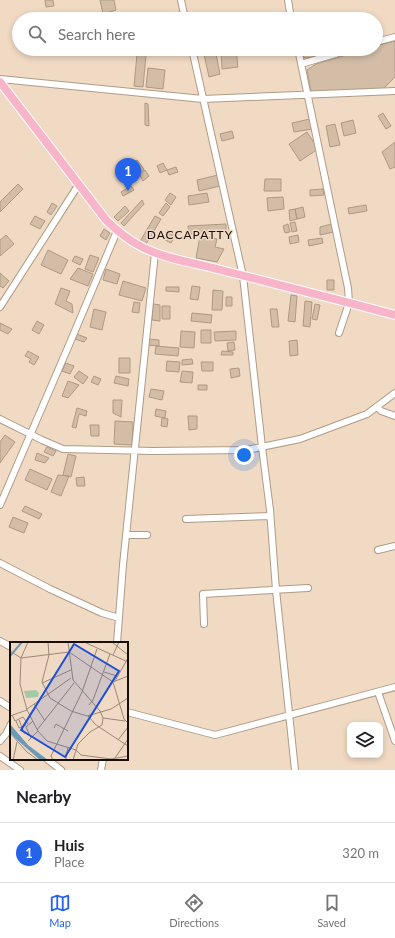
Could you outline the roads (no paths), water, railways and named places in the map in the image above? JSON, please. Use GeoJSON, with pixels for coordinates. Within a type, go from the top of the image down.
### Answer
{"type":"FeatureCollection","features":[{"type":"Feature","properties":{"kind":"main road"},"geometry":{"type":"LineString","coordinates":[[0,82],[106,220],[134,243],[155,253],[395,315]]}},
{"type":"Feature","properties":{"kind":"street"},"geometry":{"type":"LineString","coordinates":[[181,0],[184,12]]}},
{"type":"Feature","properties":{"kind":"street"},"geometry":{"type":"LineString","coordinates":[[288,0],[291,12]]}},
{"type":"Feature","properties":{"kind":"street"},"geometry":{"type":"LineString","coordinates":[[383,40],[395,37]]}},
{"type":"Feature","properties":{"kind":"street"},"geometry":{"type":"LineString","coordinates":[[194,56],[242,276],[270,516],[276,590],[295,770]]}},
{"type":"Feature","properties":{"kind":"street"},"geometry":{"type":"LineString","coordinates":[[299,56],[348,288],[349,303],[339,333]]}},
{"type":"Feature","properties":{"kind":"street"},"geometry":{"type":"LineString","coordinates":[[301,64],[328,56]]}},
{"type":"Feature","properties":{"kind":"street"},"geometry":{"type":"LineString","coordinates":[[0,79],[203,99],[395,91]]}},
{"type":"Feature","properties":{"kind":"street"},"geometry":{"type":"LineString","coordinates":[[0,307],[79,184]]}},
{"type":"Feature","properties":{"kind":"street"},"geometry":{"type":"LineString","coordinates":[[0,505],[117,230]]}},
{"type":"Feature","properties":{"kind":"street"},"geometry":{"type":"LineString","coordinates":[[117,642],[134,450],[155,253]]}},
{"type":"Feature","properties":{"kind":"street"},"geometry":{"type":"LineString","coordinates":[[0,419],[63,449],[247,450],[300,439],[367,414],[395,393]]}},
{"type":"Feature","properties":{"kind":"street"},"geometry":{"type":"LineString","coordinates":[[377,407],[381,411],[395,416]]}},
{"type":"Feature","properties":{"kind":"street"},"geometry":{"type":"LineString","coordinates":[[186,519],[270,516]]}},
{"type":"Feature","properties":{"kind":"street"},"geometry":{"type":"LineString","coordinates":[[126,535],[147,535]]}},
{"type":"Feature","properties":{"kind":"street"},"geometry":{"type":"LineString","coordinates":[[378,550],[395,546]]}},
{"type":"Feature","properties":{"kind":"street"},"geometry":{"type":"LineString","coordinates":[[0,563],[50,589],[102,613],[119,618]]}},
{"type":"Feature","properties":{"kind":"street"},"geometry":{"type":"LineString","coordinates":[[204,624],[204,594],[308,588]]}},
{"type":"Feature","properties":{"kind":"street"},"geometry":{"type":"LineString","coordinates":[[0,641],[10,646]]}},
{"type":"Feature","properties":{"kind":"street"},"geometry":{"type":"LineString","coordinates":[[128,712],[215,735],[395,688]]}},
{"type":"Feature","properties":{"kind":"street"},"geometry":{"type":"LineString","coordinates":[[378,692],[395,741]]}},
{"type":"Feature","properties":{"kind":"street"},"geometry":{"type":"LineString","coordinates":[[0,701],[10,707]]}},
{"type":"Feature","properties":{"kind":"street"},"geometry":{"type":"LineString","coordinates":[[0,742],[10,726]]}},
{"type":"Feature","properties":{"kind":"street"},"geometry":{"type":"LineString","coordinates":[[0,756],[20,770]]}},
{"type":"Feature","properties":{"kind":"street"},"geometry":{"type":"LineString","coordinates":[[49,760],[60,770]]}},
{"type":"Feature","properties":{"kind":"street"},"geometry":{"type":"LineString","coordinates":[[101,770],[103,760]]}},
{"type":"Feature","properties":{"kind":"place","name":"Huis"},"geometry":{"type":"Point","coordinates":[128,191]}},
{"type":"Feature","properties":{"kind":"district","name":"DACCAPATTY"},"geometry":{"type":"Point","coordinates":[190,234]}}]}
